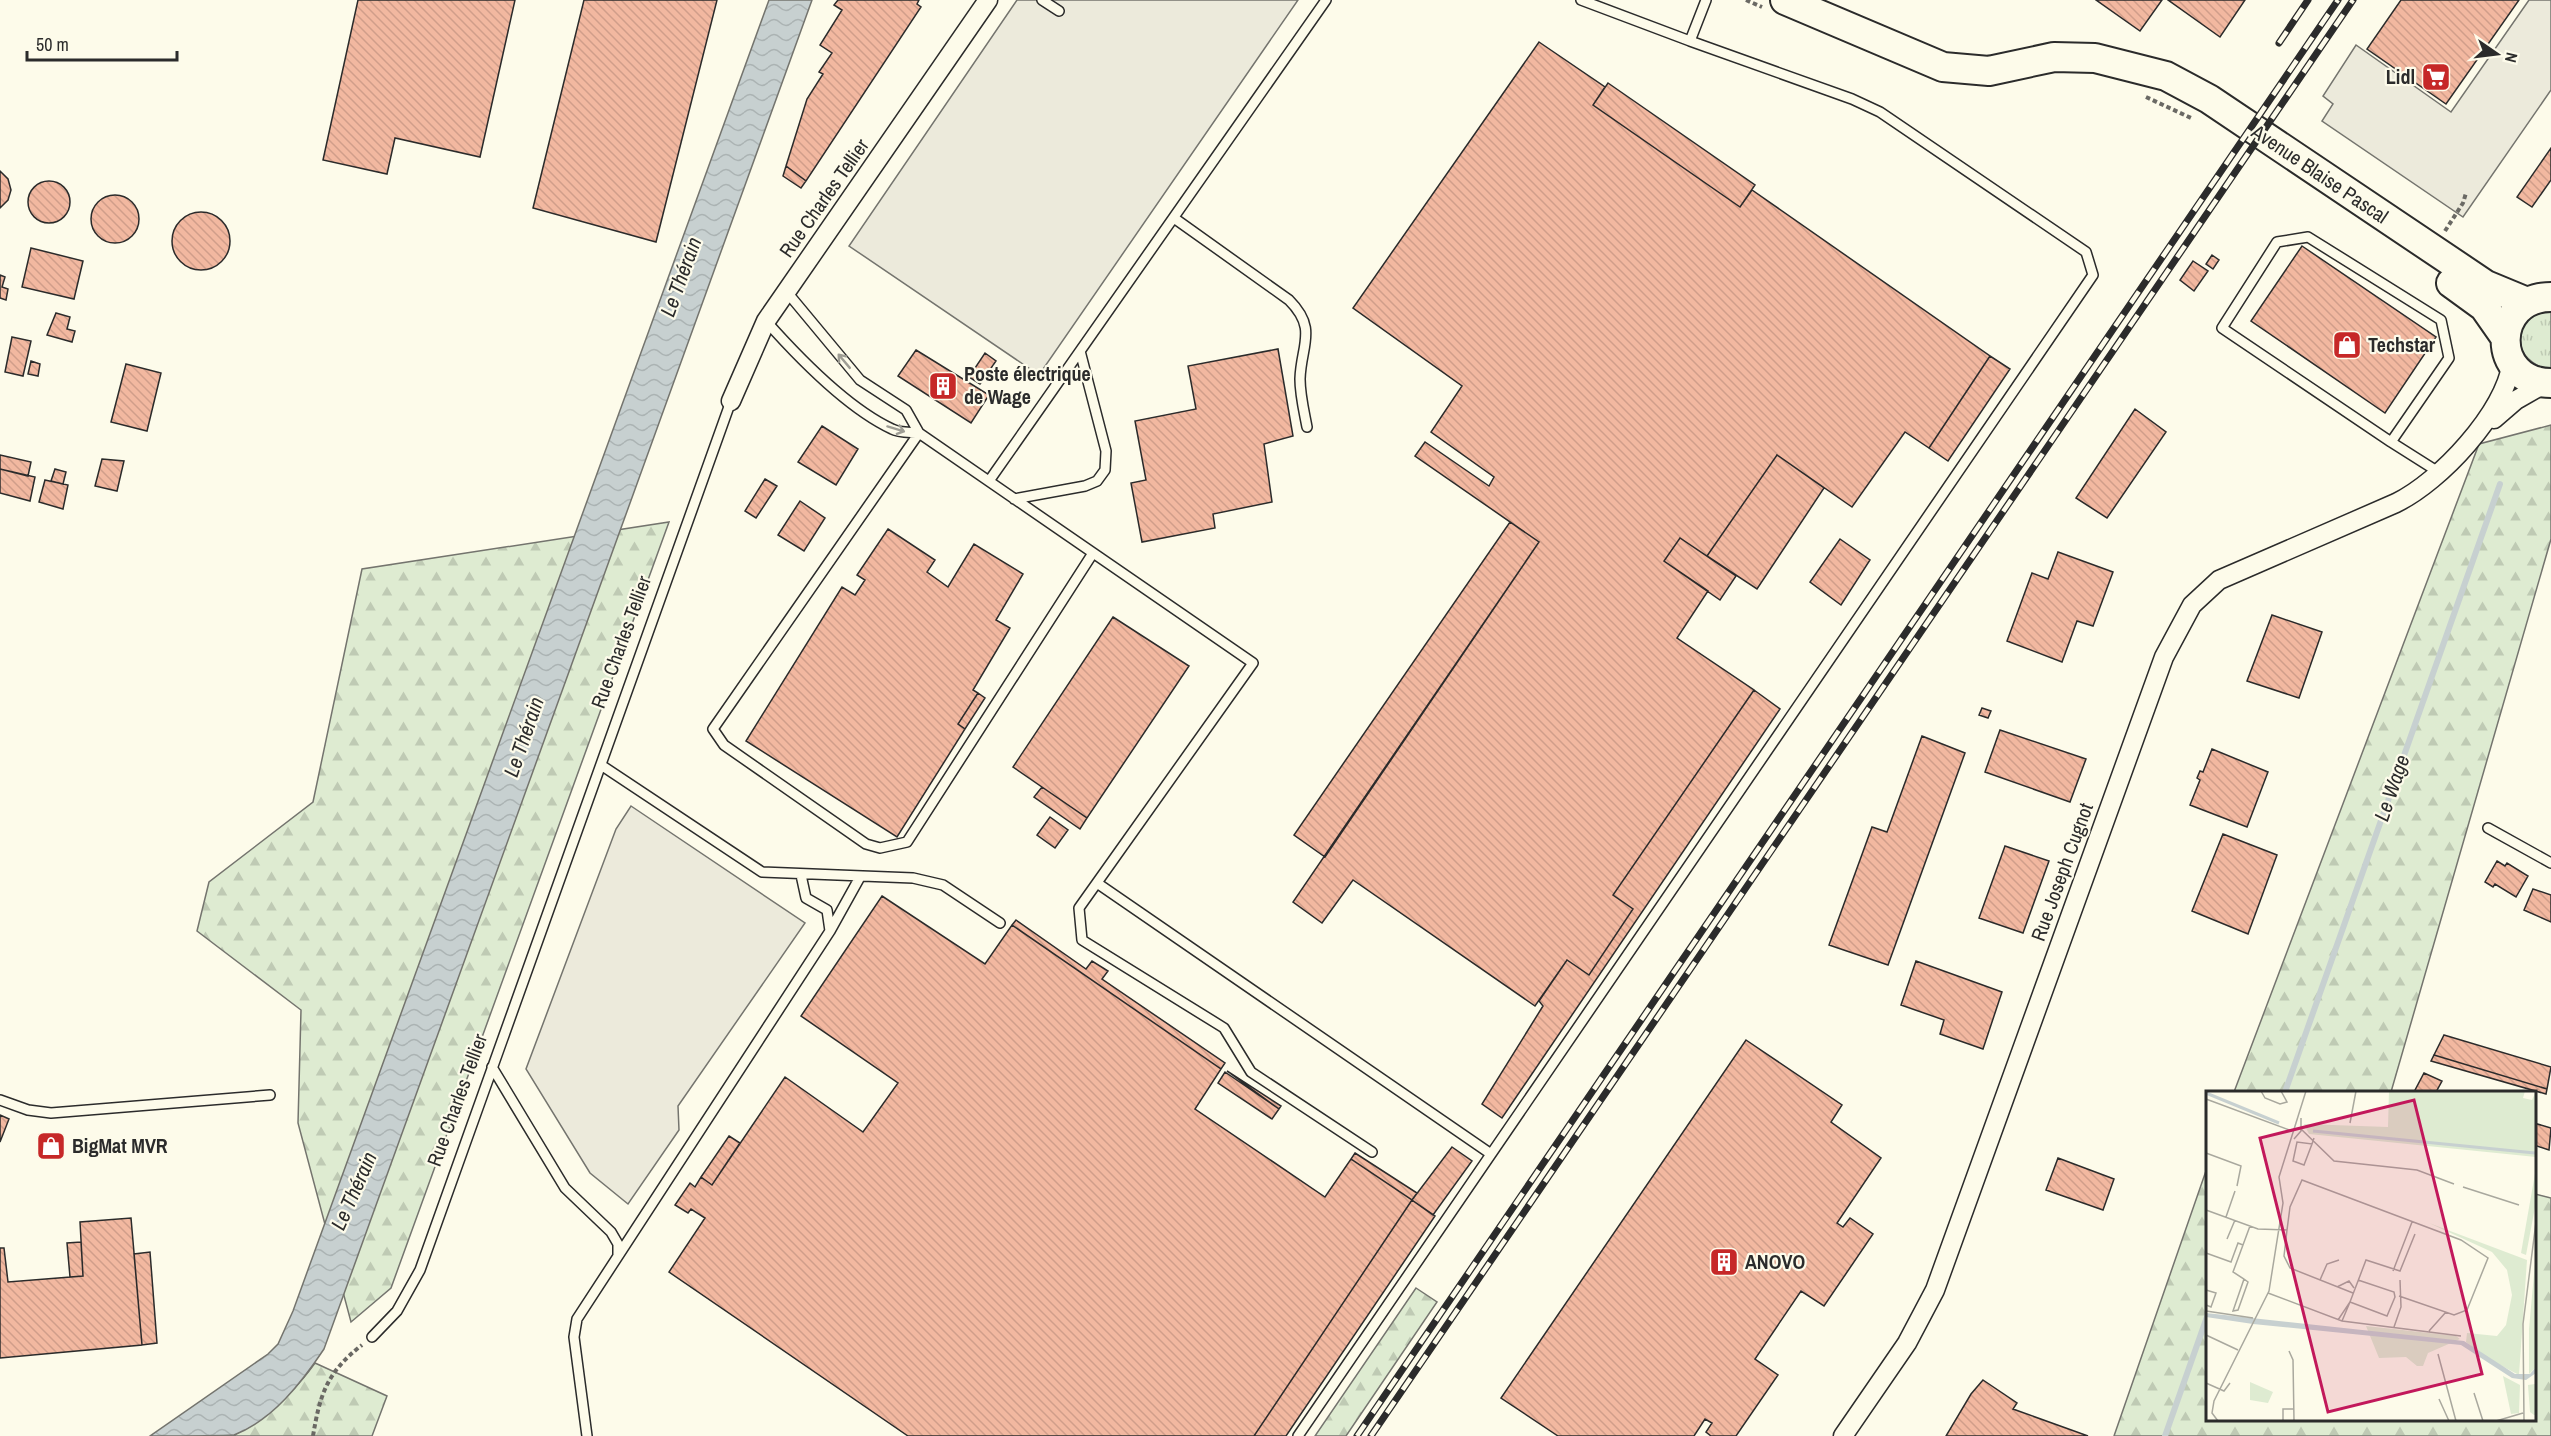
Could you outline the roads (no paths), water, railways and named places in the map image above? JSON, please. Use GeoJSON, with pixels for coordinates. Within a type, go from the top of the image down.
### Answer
{"type":"FeatureCollection","features":[{"type":"Feature","properties":{"kind":"main road","name":"Avenue Blaise Pascal"},"geometry":{"type":"LineString","coordinates":[[1777,5],[1931,63],[1960,70],[1989,71],[2067,56],[2107,61],[2155,72],[2193,89],[2486,285],[2545,298]]}},
{"type":"Feature","properties":{"kind":"main road","name":"Avenue Blaise Pascal"},"geometry":{"type":"LineString","coordinates":[[2107,61],[2196,113],[2465,293],[2489,312],[2505,336],[2506,349],[2512,363]]}},
{"type":"Feature","properties":{"kind":"main road"},"geometry":{"type":"LineString","coordinates":[[2505,336],[2512,316],[2545,298]]}},
{"type":"Feature","properties":{"kind":"main road"},"geometry":{"type":"LineString","coordinates":[[2512,363],[2529,379],[2549,383]]}},
{"type":"Feature","properties":{"kind":"street","name":"Rue Charles Tellier"},"geometry":{"type":"LineString","coordinates":[[731,401],[765,321],[988,0]]}},
{"type":"Feature","properties":{"kind":"street","name":"Rue Joseph Cugnot"},"geometry":{"type":"LineString","coordinates":[[2460,452],[2496,405],[2506,387],[2512,363]]}},
{"type":"Feature","properties":{"kind":"street","name":"Rue Joseph Cugnot"},"geometry":{"type":"LineString","coordinates":[[1843,1436],[1908,1343],[1935,1290],[2164,657],[2192,604],[2219,580],[2396,504],[2422,490],[2516,400],[2549,383]]}},
{"type":"Feature","properties":{"kind":"lane"},"geometry":{"type":"LineString","coordinates":[[1042,0],[1059,11]]}},
{"type":"Feature","properties":{"kind":"lane"},"geometry":{"type":"LineString","coordinates":[[988,482],[1326,0]]}},
{"type":"Feature","properties":{"kind":"lane"},"geometry":{"type":"LineString","coordinates":[[1298,1436],[2093,275],[2086,252],[1880,112],[1852,99],[1581,0]]}},
{"type":"Feature","properties":{"kind":"lane"},"geometry":{"type":"LineString","coordinates":[[1690,41],[1706,0]]}},
{"type":"Feature","properties":{"kind":"lane"},"geometry":{"type":"LineString","coordinates":[[1174,218],[1289,300],[1301,314],[1307,332],[1300,376],[1307,427]]}},
{"type":"Feature","properties":{"kind":"lane"},"geometry":{"type":"LineString","coordinates":[[2391,442],[2449,358],[2441,320],[2308,237],[2277,242],[2222,328],[2391,442],[2440,473]]}},
{"type":"Feature","properties":{"kind":"lane"},"geometry":{"type":"LineString","coordinates":[[786,291],[860,380],[906,410],[919,433],[1253,663],[1079,908],[1082,940],[1224,1028],[1251,1072],[1372,1152]]}},
{"type":"Feature","properties":{"kind":"lane"},"geometry":{"type":"LineString","coordinates":[[765,321],[808,367],[875,419],[893,430],[919,433]]}},
{"type":"Feature","properties":{"kind":"lane"},"geometry":{"type":"LineString","coordinates":[[1014,499],[1085,486],[1097,481],[1105,470],[1106,451],[1080,351]]}},
{"type":"Feature","properties":{"kind":"lane","name":"Rue Charles Tellier"},"geometry":{"type":"LineString","coordinates":[[372,1337],[397,1311],[414,1283],[731,401]]}},
{"type":"Feature","properties":{"kind":"lane"},"geometry":{"type":"LineString","coordinates":[[919,433],[713,729],[724,745],[866,844],[880,848],[907,842],[1093,553]]}},
{"type":"Feature","properties":{"kind":"lane"},"geometry":{"type":"LineString","coordinates":[[601,765],[762,872],[860,878],[913,878],[943,885],[1000,923]]}},
{"type":"Feature","properties":{"kind":"lane"},"geometry":{"type":"LineString","coordinates":[[2488,828],[2551,863]]}},
{"type":"Feature","properties":{"kind":"lane"},"geometry":{"type":"LineString","coordinates":[[801,875],[806,898],[827,910],[830,931]]}},
{"type":"Feature","properties":{"kind":"lane"},"geometry":{"type":"LineString","coordinates":[[587,1436],[574,1327],[581,1311],[830,931],[860,878]]}},
{"type":"Feature","properties":{"kind":"lane"},"geometry":{"type":"LineString","coordinates":[[1097,883],[1491,1154]]}},
{"type":"Feature","properties":{"kind":"lane"},"geometry":{"type":"LineString","coordinates":[[492,1067],[565,1188],[611,1232],[618,1244],[618,1254]]}},
{"type":"Feature","properties":{"kind":"lane"},"geometry":{"type":"LineString","coordinates":[[0,1100],[28,1110],[51,1113],[270,1095]]}},
{"type":"Feature","properties":{"kind":"water","name":"Le Thérain"},"geometry":{"type":"Polygon","coordinates":[[[769,0],[812,0],[324,1349],[296,1387],[274,1410],[234,1435],[150,1436],[268,1354],[278,1344],[293,1311],[769,0]]]}},
{"type":"Feature","properties":{"kind":"waterway","name":"Le Wage"},"geometry":{"type":"LineString","coordinates":[[2285,1091],[2500,484]]}},
{"type":"Feature","properties":{"kind":"waterway","name":"Le Wage"},"geometry":{"type":"LineString","coordinates":[[2165,1436],[2206,1320]]}},
{"type":"Feature","properties":{"kind":"railway"},"geometry":{"type":"LineString","coordinates":[[2279,43],[2308,0]]}},
{"type":"Feature","properties":{"kind":"railway"},"geometry":{"type":"LineString","coordinates":[[1357,1436],[2338,0]]}},
{"type":"Feature","properties":{"kind":"railway"},"geometry":{"type":"LineString","coordinates":[[1371,1436],[2353,0]]}},
{"type":"Feature","properties":{"kind":"place","name":"Lidl"},"geometry":{"type":"Point","coordinates":[2436,77]}},
{"type":"Feature","properties":{"kind":"place","name":"Techstar"},"geometry":{"type":"Point","coordinates":[2347,345]}},
{"type":"Feature","properties":{"kind":"place","name":"Poste électrique de Wage"},"geometry":{"type":"Point","coordinates":[943,386]}},
{"type":"Feature","properties":{"kind":"place","name":"BigMat MVR"},"geometry":{"type":"Point","coordinates":[51,1146]}},
{"type":"Feature","properties":{"kind":"place","name":"ANOVO"},"geometry":{"type":"Point","coordinates":[1724,1262]}}]}
